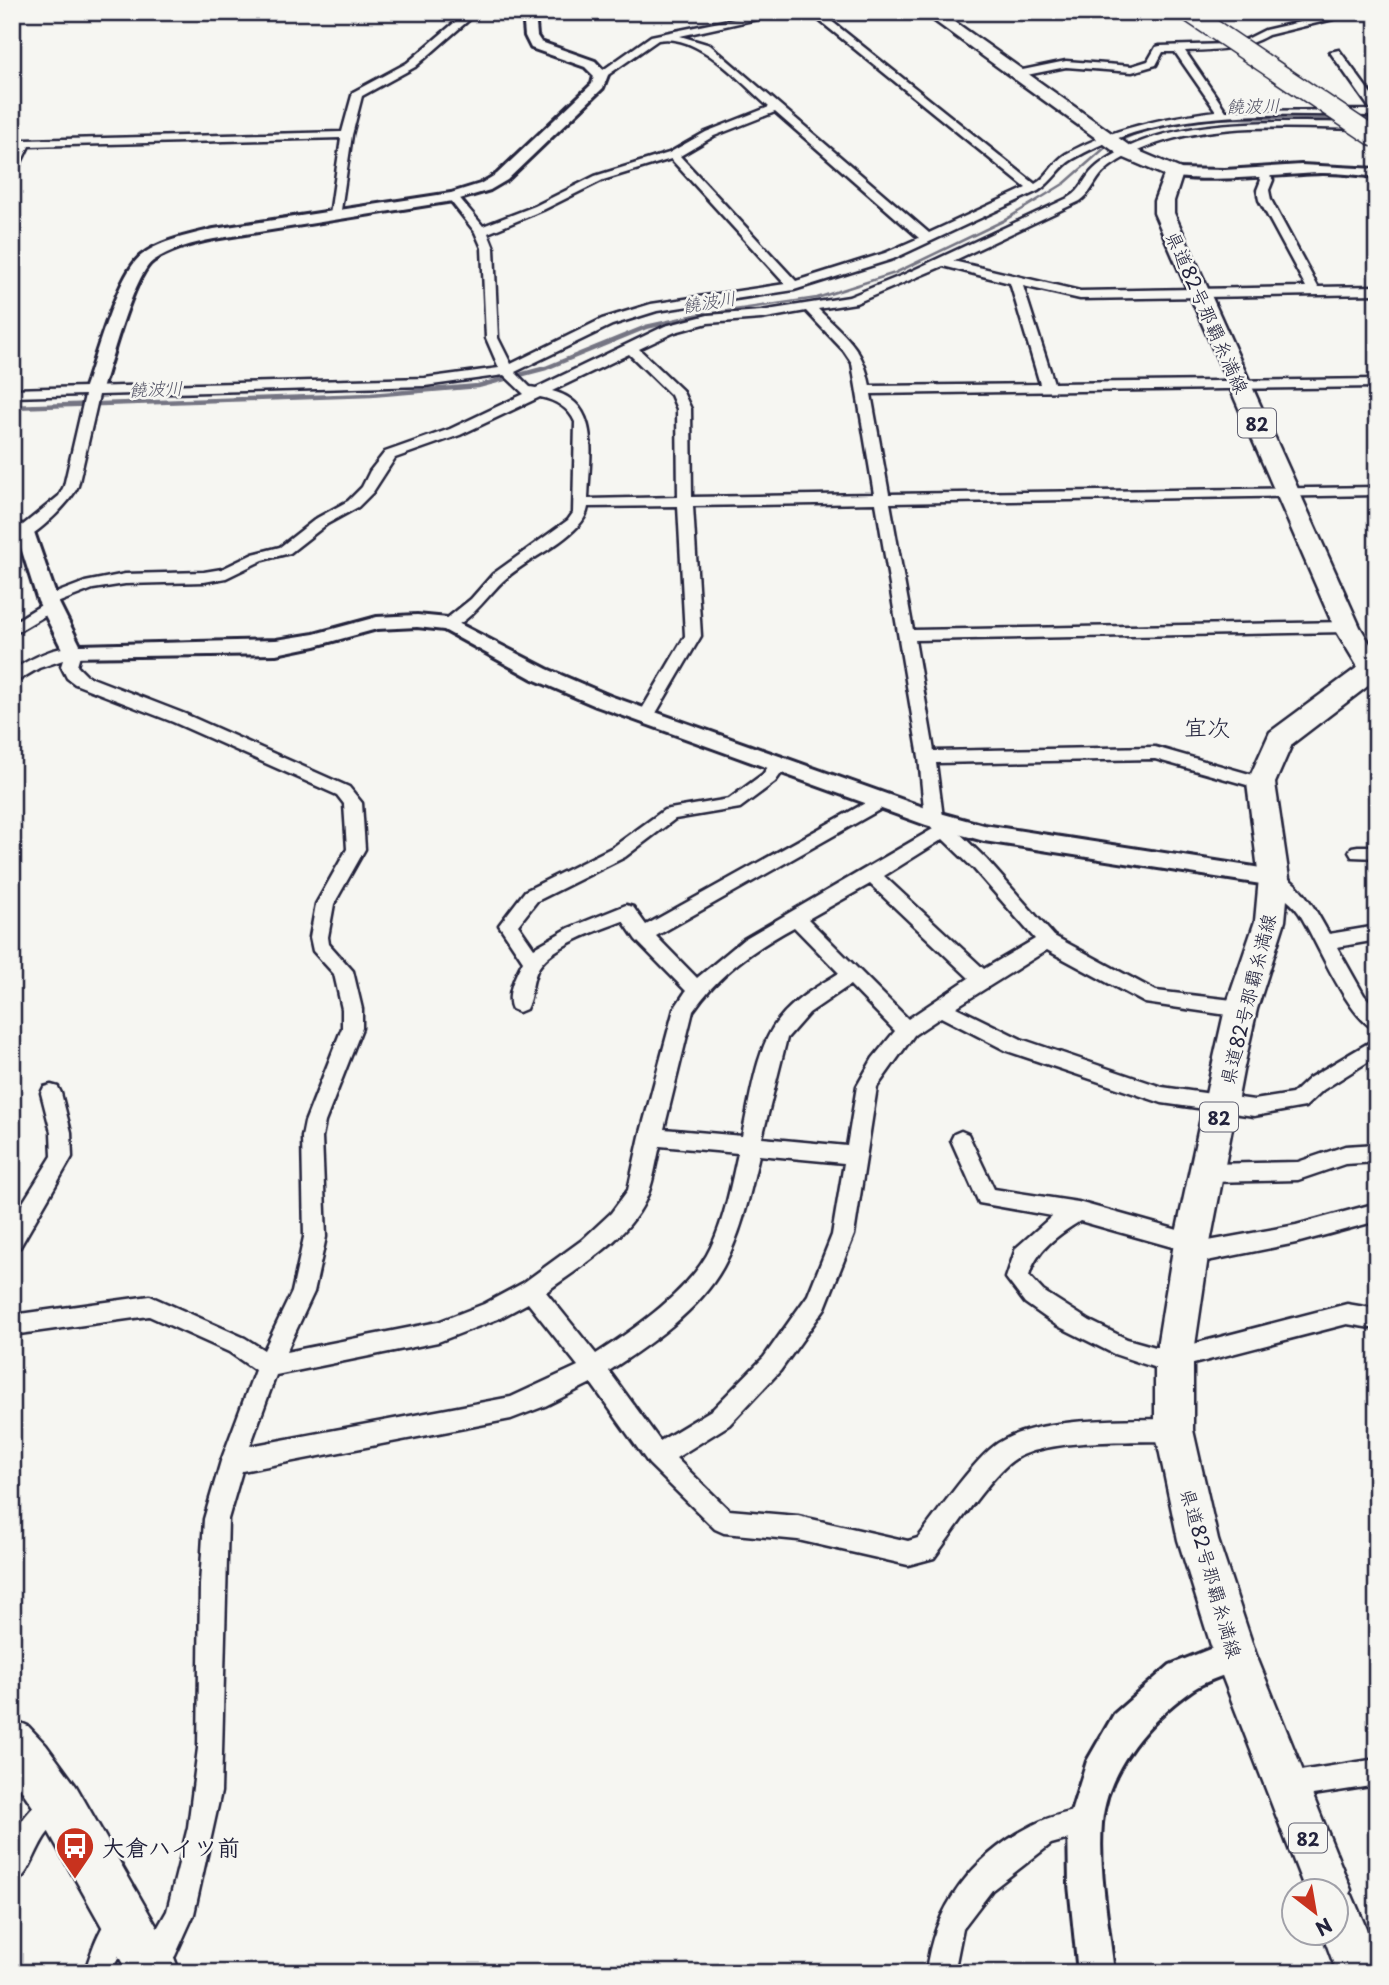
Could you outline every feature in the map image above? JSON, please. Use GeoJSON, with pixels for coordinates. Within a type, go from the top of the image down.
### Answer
{"type":"FeatureCollection","features":[{"type":"Feature","properties":{"kind":"highway"},"geometry":{"type":"LineString","coordinates":[[12,1742],[30,1761],[59,1802],[153,1968]]}},
{"type":"Feature","properties":{"kind":"main road"},"geometry":{"type":"LineString","coordinates":[[930,12],[1117,145],[1174,173]]}},
{"type":"Feature","properties":{"kind":"main road"},"geometry":{"type":"LineString","coordinates":[[1188,12],[1377,139]]}},
{"type":"Feature","properties":{"kind":"main road"},"geometry":{"type":"LineString","coordinates":[[1202,12],[1377,128]]}},
{"type":"Feature","properties":{"kind":"main road","name":"県道82号那覇糸満線"},"geometry":{"type":"LineString","coordinates":[[1174,173],[1164,201],[1164,213],[1347,627],[1374,668],[1280,739],[1261,782],[1274,878],[1270,921],[1241,1009],[1192,1249],[1174,1359],[1174,1430],[1198,1540],[1235,1655],[1322,1876]]}},
{"type":"Feature","properties":{"kind":"main road"},"geometry":{"type":"LineString","coordinates":[[1350,1946],[1361,1973]]}},
{"type":"Feature","properties":{"kind":"street"},"geometry":{"type":"LineString","coordinates":[[12,14],[18,12]]}},
{"type":"Feature","properties":{"kind":"street"},"geometry":{"type":"LineString","coordinates":[[336,215],[347,135],[357,94],[411,65],[473,12]]}},
{"type":"Feature","properties":{"kind":"street"},"geometry":{"type":"LineString","coordinates":[[505,12],[529,14],[531,36],[536,45],[590,64],[601,75]]}},
{"type":"Feature","properties":{"kind":"street"},"geometry":{"type":"LineString","coordinates":[[153,1968],[180,1914],[208,1792],[216,1519],[233,1461],[268,1366],[303,1292],[315,1237],[312,1137],[315,1122],[352,1028],[352,1009],[343,971],[320,946],[319,937],[325,904],[356,849],[353,803],[343,791],[179,718],[81,680],[73,674],[69,666],[74,652],[16,533],[65,498],[71,486],[93,392],[130,283],[136,270],[148,258],[185,241],[214,234],[453,197],[485,187],[502,177],[598,85],[601,75],[621,64],[644,43],[667,34],[784,12]]}},
{"type":"Feature","properties":{"kind":"street"},"geometry":{"type":"LineString","coordinates":[[814,12],[1034,189]]}},
{"type":"Feature","properties":{"kind":"street"},"geometry":{"type":"LineString","coordinates":[[1017,74],[1066,64],[1132,69],[1152,63],[1160,49],[1227,47],[1251,41],[1265,33],[1357,12]]}},
{"type":"Feature","properties":{"kind":"street"},"geometry":{"type":"LineString","coordinates":[[667,34],[706,47],[928,239]]}},
{"type":"Feature","properties":{"kind":"street"},"geometry":{"type":"LineString","coordinates":[[1178,48],[1222,114]]}},
{"type":"Feature","properties":{"kind":"street"},"geometry":{"type":"LineString","coordinates":[[1335,52],[1377,111]]}},
{"type":"Feature","properties":{"kind":"street"},"geometry":{"type":"LineString","coordinates":[[481,231],[539,208],[599,178],[673,155],[710,134],[776,108]]}},
{"type":"Feature","properties":{"kind":"street"},"geometry":{"type":"LineString","coordinates":[[12,630],[50,603],[90,586],[125,579],[204,577],[226,573],[258,557],[285,551],[321,521],[353,504],[368,489],[377,471],[390,455],[455,432],[532,392],[670,329],[708,319],[811,309],[852,300],[907,278],[1070,201],[1084,192],[1117,145],[1153,122],[1222,114],[1377,111]]}},
{"type":"Feature","properties":{"kind":"street"},"geometry":{"type":"LineString","coordinates":[[12,393],[425,382],[509,373],[607,322],[655,307],[794,286],[889,256],[1034,189],[1048,180],[1066,158],[1117,145],[1198,131],[1377,128]]}},
{"type":"Feature","properties":{"kind":"street"},"geometry":{"type":"LineString","coordinates":[[12,169],[24,142],[347,135]]}},
{"type":"Feature","properties":{"kind":"street"},"geometry":{"type":"LineString","coordinates":[[673,155],[794,286]]}},
{"type":"Feature","properties":{"kind":"street"},"geometry":{"type":"LineString","coordinates":[[1174,173],[1225,176],[1316,168],[1377,173]]}},
{"type":"Feature","properties":{"kind":"street"},"geometry":{"type":"LineString","coordinates":[[1262,172],[1266,180],[1263,190],[1265,200],[1314,291]]}},
{"type":"Feature","properties":{"kind":"street"},"geometry":{"type":"LineString","coordinates":[[448,624],[476,602],[498,577],[573,523],[580,513],[582,503],[582,422],[576,409],[552,395],[532,392],[509,373],[492,338],[488,248],[481,231],[453,197]]}},
{"type":"Feature","properties":{"kind":"street"},"geometry":{"type":"LineString","coordinates":[[940,261],[1080,295],[1377,290]]}},
{"type":"Feature","properties":{"kind":"street"},"geometry":{"type":"LineString","coordinates":[[1016,280],[1048,387]]}},
{"type":"Feature","properties":{"kind":"street"},"geometry":{"type":"LineString","coordinates":[[811,309],[849,348],[859,363],[939,824],[980,864],[1046,941],[1152,998],[1241,1009]]}},
{"type":"Feature","properties":{"kind":"street"},"geometry":{"type":"LineString","coordinates":[[631,348],[677,393],[681,402],[693,636],[646,716]]}},
{"type":"Feature","properties":{"kind":"street"},"geometry":{"type":"LineString","coordinates":[[864,390],[1377,383]]}},
{"type":"Feature","properties":{"kind":"street"},"geometry":{"type":"LineString","coordinates":[[582,503],[1377,491]]}},
{"type":"Feature","properties":{"kind":"street"},"geometry":{"type":"LineString","coordinates":[[12,679],[25,668],[51,657],[74,652],[276,647],[315,640],[377,623],[416,621],[448,624],[540,674],[939,824],[1274,878],[1297,897],[1357,1000],[1377,1022]]}},
{"type":"Feature","properties":{"kind":"street"},"geometry":{"type":"LineString","coordinates":[[906,635],[1347,627]]}},
{"type":"Feature","properties":{"kind":"street"},"geometry":{"type":"LineString","coordinates":[[927,757],[1155,753],[1230,776],[1261,782]]}},
{"type":"Feature","properties":{"kind":"street"},"geometry":{"type":"LineString","coordinates":[[533,960],[508,925],[531,896],[619,852],[670,814],[734,804],[769,778],[779,764]]}},
{"type":"Feature","properties":{"kind":"street"},"geometry":{"type":"LineString","coordinates":[[643,935],[873,806],[877,799]]}},
{"type":"Feature","properties":{"kind":"street"},"geometry":{"type":"LineString","coordinates":[[12,1325],[150,1306],[237,1345],[268,1366],[438,1332],[492,1311],[531,1290],[590,1247],[619,1220],[638,1193],[650,1136],[684,1009],[696,989],[738,950],[872,875],[939,824]]}},
{"type":"Feature","properties":{"kind":"street"},"geometry":{"type":"LineString","coordinates":[[872,875],[982,979]]}},
{"type":"Feature","properties":{"kind":"street"},"geometry":{"type":"LineString","coordinates":[[519,1004],[522,986],[533,960],[545,949],[626,912],[643,935],[696,989]]}},
{"type":"Feature","properties":{"kind":"street"},"geometry":{"type":"LineString","coordinates":[[796,918],[907,1030]]}},
{"type":"Feature","properties":{"kind":"street"},"geometry":{"type":"LineString","coordinates":[[1323,942],[1377,933]]}},
{"type":"Feature","properties":{"kind":"street"},"geometry":{"type":"LineString","coordinates":[[657,1456],[722,1417],[772,1364],[817,1301],[843,1235],[867,1086],[880,1064],[907,1030],[982,979],[1046,941]]}},
{"type":"Feature","properties":{"kind":"street"},"geometry":{"type":"LineString","coordinates":[[233,1461],[511,1408],[542,1398],[595,1370],[673,1307],[711,1267],[733,1217],[748,1147],[780,1034],[795,1016],[819,995],[853,974]]}},
{"type":"Feature","properties":{"kind":"street"},"geometry":{"type":"LineString","coordinates":[[940,1008],[1014,1045],[1162,1095],[1254,1108],[1298,1101],[1316,1084],[1377,1045]]}},
{"type":"Feature","properties":{"kind":"street"},"geometry":{"type":"LineString","coordinates":[[12,1240],[62,1157],[61,1132],[51,1093]]}},
{"type":"Feature","properties":{"kind":"street"},"geometry":{"type":"LineString","coordinates":[[650,1136],[857,1156]]}},
{"type":"Feature","properties":{"kind":"street"},"geometry":{"type":"LineString","coordinates":[[961,1140],[987,1197],[1078,1211],[1192,1249],[1296,1234],[1377,1213]]}},
{"type":"Feature","properties":{"kind":"street"},"geometry":{"type":"LineString","coordinates":[[1208,1172],[1298,1171],[1345,1156],[1377,1153]]}},
{"type":"Feature","properties":{"kind":"street"},"geometry":{"type":"LineString","coordinates":[[1078,1211],[1050,1229],[1024,1255],[1017,1278],[1035,1298],[1102,1339],[1159,1360],[1174,1359],[1347,1314],[1377,1318]]}},
{"type":"Feature","properties":{"kind":"street"},"geometry":{"type":"LineString","coordinates":[[531,1290],[595,1370],[657,1456],[723,1521],[798,1528],[908,1553],[925,1549],[975,1484],[1006,1451],[1037,1439],[1079,1433],[1174,1430]]}},
{"type":"Feature","properties":{"kind":"street"},"geometry":{"type":"LineString","coordinates":[[1096,1973],[1087,1885],[1085,1822],[1100,1773],[1126,1726],[1182,1677],[1235,1655]]}},
{"type":"Feature","properties":{"kind":"street"},"geometry":{"type":"LineString","coordinates":[[1287,1786],[1377,1772]]}},
{"type":"Feature","properties":{"kind":"street"},"geometry":{"type":"LineString","coordinates":[[12,1871],[29,1833],[42,1816],[59,1802]]}},
{"type":"Feature","properties":{"kind":"street"},"geometry":{"type":"LineString","coordinates":[[940,1973],[941,1954],[949,1928],[958,1905],[970,1891],[992,1871],[1044,1834],[1085,1822]]}},
{"type":"Feature","properties":{"kind":"street"},"geometry":{"type":"LineString","coordinates":[[98,1973],[112,1938],[126,1919]]}},
{"type":"Feature","properties":{"kind":"waterway","name":"饒波川"},"geometry":{"type":"LineString","coordinates":[[702,315],[817,298],[895,273],[1005,220],[1065,183],[1107,146],[1142,131],[1168,124],[1224,118],[1335,119]]}},
{"type":"Feature","properties":{"kind":"waterway","name":"饒波川"},"geometry":{"type":"LineString","coordinates":[[1359,119],[1377,119]]}},
{"type":"Feature","properties":{"kind":"waterway","name":"饒波川"},"geometry":{"type":"LineString","coordinates":[[12,407],[371,395],[478,386],[546,368],[646,327],[702,315]]}},
{"type":"Feature","properties":{"kind":"waterway","name":"饒波川"},"geometry":{"type":"LineString","coordinates":[[693,316],[702,315]]}},
{"type":"Feature","properties":{"kind":"place","name":"大倉ハイツ前"},"geometry":{"type":"Point","coordinates":[75,1880]}},
{"type":"Feature","properties":{"kind":"district","name":"宜次"},"geometry":{"type":"Point","coordinates":[1207,726]}}]}
